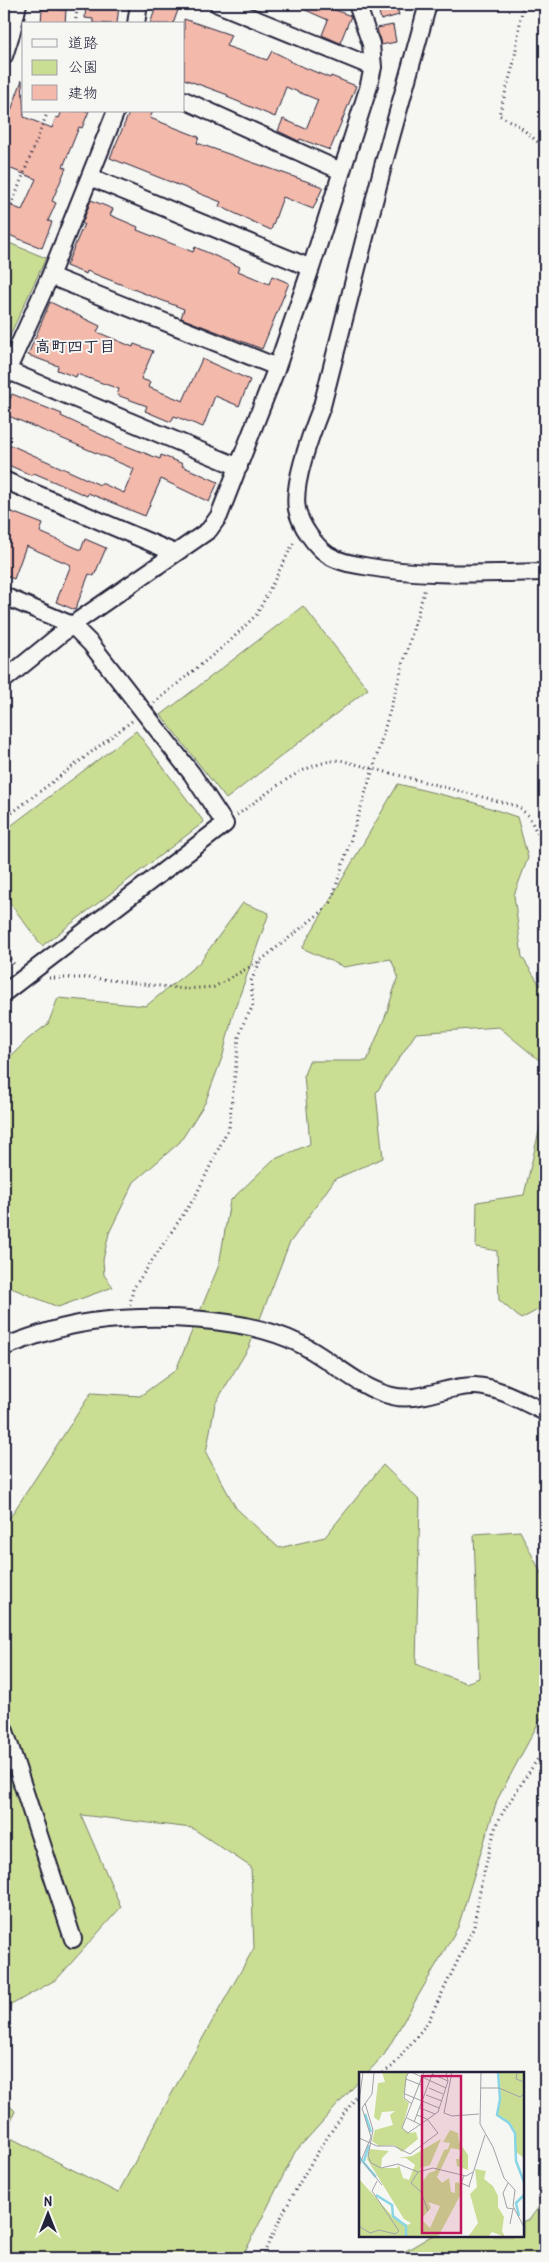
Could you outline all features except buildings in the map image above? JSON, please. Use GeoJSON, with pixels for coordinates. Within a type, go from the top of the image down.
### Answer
{"type":"FeatureCollection","features":[{"type":"Feature","properties":{"kind":"street"},"geometry":{"type":"LineString","coordinates":[[4,56],[13,31],[18,4]]}},
{"type":"Feature","properties":{"kind":"street"},"geometry":{"type":"LineString","coordinates":[[136,22],[140,4]]}},
{"type":"Feature","properties":{"kind":"street"},"geometry":{"type":"LineString","coordinates":[[218,4],[374,67]]}},
{"type":"Feature","properties":{"kind":"street"},"geometry":{"type":"LineString","coordinates":[[4,680],[72,625],[209,530],[219,516],[239,467],[311,268],[374,67],[370,44],[357,4]]}},
{"type":"Feature","properties":{"kind":"street"},"geometry":{"type":"LineString","coordinates":[[428,4],[383,166],[322,406],[308,444],[299,483],[297,508],[307,532],[328,555],[342,562],[395,572],[545,572]]}},
{"type":"Feature","properties":{"kind":"street"},"geometry":{"type":"LineString","coordinates":[[185,100],[341,171]]}},
{"type":"Feature","properties":{"kind":"street"},"geometry":{"type":"LineString","coordinates":[[116,112],[50,276],[5,373],[239,467]]}},
{"type":"Feature","properties":{"kind":"street"},"geometry":{"type":"LineString","coordinates":[[90,178],[311,268]]}},
{"type":"Feature","properties":{"kind":"street"},"geometry":{"type":"LineString","coordinates":[[50,276],[276,367]]}},
{"type":"Feature","properties":{"kind":"street"},"geometry":{"type":"LineString","coordinates":[[4,480],[175,553]]}},
{"type":"Feature","properties":{"kind":"street"},"geometry":{"type":"LineString","coordinates":[[4,596],[72,625],[91,644],[192,774],[225,824],[4,993]]}},
{"type":"Feature","properties":{"kind":"street"},"geometry":{"type":"LineString","coordinates":[[4,1347],[61,1328],[91,1322],[154,1318],[230,1323],[276,1335],[300,1344],[373,1389],[393,1397],[413,1397],[453,1388],[474,1386],[492,1388],[545,1412]]}},
{"type":"Feature","properties":{"kind":"street"},"geometry":{"type":"LineString","coordinates":[[4,1728],[73,1939]]}},
{"type":"Feature","properties":{"kind":"path"},"geometry":{"type":"LineString","coordinates":[[75,22],[78,4]]}},
{"type":"Feature","properties":{"kind":"path"},"geometry":{"type":"LineString","coordinates":[[523,4],[514,62],[499,115],[519,126],[545,148]]}},
{"type":"Feature","properties":{"kind":"path"},"geometry":{"type":"LineString","coordinates":[[4,224],[48,112]]}},
{"type":"Feature","properties":{"kind":"path"},"geometry":{"type":"LineString","coordinates":[[4,819],[143,712],[244,628],[257,614],[296,538],[307,532]]}},
{"type":"Feature","properties":{"kind":"path"},"geometry":{"type":"LineString","coordinates":[[24,977],[92,978],[185,989],[214,987],[260,961],[320,914],[331,902],[373,768],[429,573]]}},
{"type":"Feature","properties":{"kind":"path"},"geometry":{"type":"LineString","coordinates":[[225,824],[300,771],[324,761],[340,760],[517,806],[529,816],[545,850]]}},
{"type":"Feature","properties":{"kind":"path"},"geometry":{"type":"LineString","coordinates":[[128,1320],[133,1289],[195,1197],[229,1127],[239,1037],[244,1022],[253,1006],[251,981],[260,961]]}},
{"type":"Feature","properties":{"kind":"path"},"geometry":{"type":"LineString","coordinates":[[384,2072],[393,2066],[428,2022],[474,1927],[480,1884],[496,1825],[545,1748]]}},
{"type":"Feature","properties":{"kind":"path"},"geometry":{"type":"LineString","coordinates":[[262,2258],[280,2217],[344,2112],[359,2094]]}},
{"type":"Feature","properties":{"kind":"green space"},"geometry":{"type":"Polygon","coordinates":[[[4,241],[46,258],[4,348],[4,241]]]}},
{"type":"Feature","properties":{"kind":"green space"},"geometry":{"type":"Polygon","coordinates":[[[303,606],[368,689],[226,799],[161,715],[303,606]]]}},
{"type":"Feature","properties":{"kind":"green space"},"geometry":{"type":"Polygon","coordinates":[[[136,731],[204,822],[42,946],[4,895],[4,831],[136,731]]]}},
{"type":"Feature","properties":{"kind":"green space"},"geometry":{"type":"Polygon","coordinates":[[[398,784],[472,802],[517,817],[528,858],[514,895],[522,957],[545,993],[545,1065],[499,1027],[416,1033],[376,1093],[383,1158],[335,1179],[289,1244],[249,1347],[215,1404],[206,1453],[236,1508],[279,1548],[325,1537],[383,1465],[420,1501],[416,1664],[466,1683],[479,1678],[474,1534],[520,1531],[545,1581],[545,1711],[497,1800],[458,1927],[384,2055],[368,2072],[359,2072],[359,2081],[295,2152],[242,2258],[4,2258],[4,2100],[15,2111],[5,2135],[118,2193],[184,2071],[254,1948],[251,1867],[192,1828],[81,1815],[121,1907],[57,1979],[4,2009],[4,1519],[7,1522],[91,1393],[140,1396],[176,1370],[219,1265],[230,1201],[273,1160],[310,1144],[304,1075],[309,1061],[367,1061],[387,1012],[398,976],[391,959],[344,967],[302,948],[398,784]]]}},
{"type":"Feature","properties":{"kind":"green space"},"geometry":{"type":"Polygon","coordinates":[[[243,903],[269,913],[232,1017],[223,1055],[205,1103],[180,1142],[134,1182],[109,1233],[103,1260],[104,1275],[113,1287],[58,1307],[4,1285],[4,1063],[28,1039],[48,1024],[58,998],[146,1006],[199,963],[243,903]]]}},
{"type":"Feature","properties":{"kind":"green space"},"geometry":{"type":"Polygon","coordinates":[[[545,1106],[545,1306],[521,1319],[499,1300],[497,1251],[476,1247],[477,1202],[524,1195],[545,1106]]]}},
{"type":"Feature","properties":{"kind":"green space"},"geometry":{"type":"Polygon","coordinates":[[[545,2199],[545,2258],[394,2258],[429,2237],[524,2237],[524,2221],[529,2220],[545,2199]]]}},
{"type":"Feature","properties":{"kind":"district","name":"高町四丁目"},"geometry":{"type":"Point","coordinates":[75,346]}}]}
